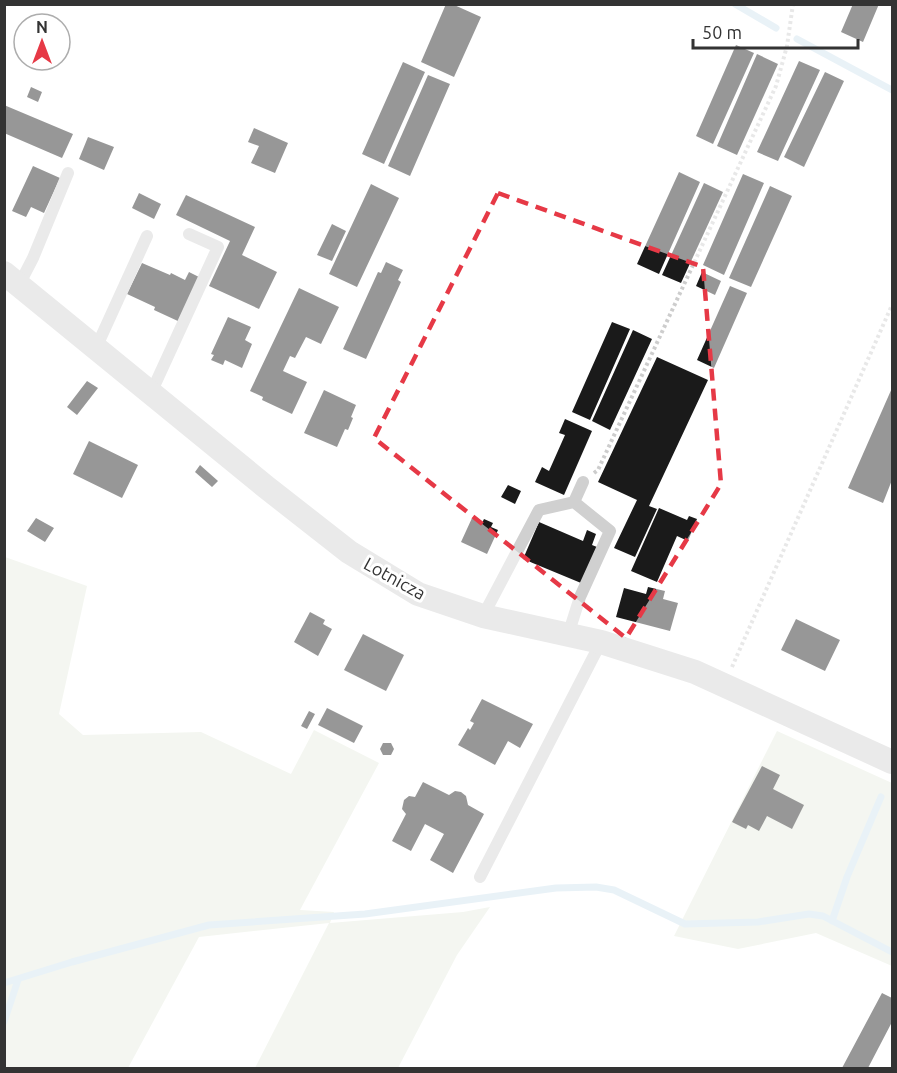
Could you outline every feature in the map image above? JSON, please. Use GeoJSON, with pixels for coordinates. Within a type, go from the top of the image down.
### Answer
{"type":"FeatureCollection","features":[{"type":"Feature","properties":{"kind":"street","name":"Lotnicza"},"geometry":{"type":"LineString","coordinates":[[12,279],[266,488],[349,552],[418,594],[483,616],[600,642],[695,672],[892,762]]}},
{"type":"Feature","properties":{"kind":"lane"},"geometry":{"type":"LineString","coordinates":[[12,279],[33,258],[68,173]]}},
{"type":"Feature","properties":{"kind":"lane"},"geometry":{"type":"LineString","coordinates":[[151,393],[218,247],[189,234]]}},
{"type":"Feature","properties":{"kind":"lane"},"geometry":{"type":"LineString","coordinates":[[96,348],[147,236]]}},
{"type":"Feature","properties":{"kind":"lane"},"geometry":{"type":"LineString","coordinates":[[574,502],[583,482]]}},
{"type":"Feature","properties":{"kind":"lane"},"geometry":{"type":"LineString","coordinates":[[483,616],[539,510],[574,502]]}},
{"type":"Feature","properties":{"kind":"lane"},"geometry":{"type":"LineString","coordinates":[[568,635],[580,597],[610,531],[574,502]]}},
{"type":"Feature","properties":{"kind":"lane"},"geometry":{"type":"LineString","coordinates":[[480,877],[600,642]]}},
{"type":"Feature","properties":{"kind":"path"},"geometry":{"type":"LineString","coordinates":[[583,482],[598,470],[776,86],[787,46],[793,4]]}},
{"type":"Feature","properties":{"kind":"path"},"geometry":{"type":"LineString","coordinates":[[724,685],[892,305]]}},
{"type":"Feature","properties":{"kind":"highlighted area"},"geometry":{"type":"Polygon","coordinates":[[[498,193],[703,267],[721,484],[626,638],[374,438],[498,193]]]}},
{"type":"Feature","properties":{"kind":"shaded area"},"geometry":{"type":"Polygon","coordinates":[[[5,557],[87,586],[59,714],[83,735],[201,732],[291,774],[314,730],[379,763],[300,910],[334,912],[330,923],[463,912],[490,907],[457,955],[398,1068],[255,1068],[329,923],[199,937],[128,1068],[5,1068],[5,557]]]}},
{"type":"Feature","properties":{"kind":"shaded area"},"geometry":{"type":"Polygon","coordinates":[[[777,731],[892,783],[892,966],[816,933],[738,949],[674,936],[777,731]]]}},
{"type":"Feature","properties":{"kind":"building"},"geometry":{"type":"Polygon","coordinates":[[[446,4],[452,4],[481,17],[454,77],[421,62],[446,4]]]}},
{"type":"Feature","properties":{"kind":"building"},"geometry":{"type":"Polygon","coordinates":[[[853,4],[879,4],[863,42],[841,32],[853,4]]]}},
{"type":"Feature","properties":{"kind":"building"},"geometry":{"type":"Polygon","coordinates":[[[736,45],[754,53],[713,144],[696,136],[736,45]]]}},
{"type":"Feature","properties":{"kind":"building"},"geometry":{"type":"Polygon","coordinates":[[[757,54],[778,64],[737,155],[717,146],[757,54]]]}},
{"type":"Feature","properties":{"kind":"building"},"geometry":{"type":"Polygon","coordinates":[[[799,61],[820,70],[778,161],[757,152],[799,61]]]}},
{"type":"Feature","properties":{"kind":"building"},"geometry":{"type":"Polygon","coordinates":[[[403,62],[425,72],[384,164],[362,154],[403,62]]]}},
{"type":"Feature","properties":{"kind":"building"},"geometry":{"type":"Polygon","coordinates":[[[825,72],[844,81],[804,167],[784,157],[825,72]]]}},
{"type":"Feature","properties":{"kind":"building"},"geometry":{"type":"Polygon","coordinates":[[[428,75],[450,84],[410,176],[388,166],[428,75]]]}},
{"type":"Feature","properties":{"kind":"building"},"geometry":{"type":"Polygon","coordinates":[[[31,87],[42,92],[38,102],[27,97],[31,87]]]}},
{"type":"Feature","properties":{"kind":"building"},"geometry":{"type":"Polygon","coordinates":[[[4,105],[73,134],[62,158],[4,133],[4,105]]]}},
{"type":"Feature","properties":{"kind":"building"},"geometry":{"type":"Polygon","coordinates":[[[254,128],[288,143],[275,173],[251,163],[259,146],[248,142],[254,128]]]}},
{"type":"Feature","properties":{"kind":"building"},"geometry":{"type":"Polygon","coordinates":[[[88,137],[114,147],[104,170],[79,159],[88,137]]]}},
{"type":"Feature","properties":{"kind":"building"},"geometry":{"type":"Polygon","coordinates":[[[33,166],[60,178],[44,213],[31,207],[26,217],[12,211],[33,166]]]}},
{"type":"Feature","properties":{"kind":"building"},"geometry":{"type":"Polygon","coordinates":[[[679,172],[700,182],[659,274],[637,264],[679,172]]]}},
{"type":"Feature","properties":{"kind":"building"},"geometry":{"type":"Polygon","coordinates":[[[743,174],[764,183],[724,275],[703,265],[743,174]]]}},
{"type":"Feature","properties":{"kind":"building"},"geometry":{"type":"Polygon","coordinates":[[[704,183],[723,192],[681,283],[662,275],[704,183]]]}},
{"type":"Feature","properties":{"kind":"building"},"geometry":{"type":"Polygon","coordinates":[[[371,184],[399,198],[357,287],[329,274],[371,184]]]}},
{"type":"Feature","properties":{"kind":"building"},"geometry":{"type":"Polygon","coordinates":[[[770,186],[792,196],[751,287],[729,278],[770,186]]]}},
{"type":"Feature","properties":{"kind":"building"},"geometry":{"type":"Polygon","coordinates":[[[139,193],[161,204],[154,219],[132,208],[139,193]]]}},
{"type":"Feature","properties":{"kind":"building"},"geometry":{"type":"Polygon","coordinates":[[[186,195],[255,227],[242,255],[277,272],[259,309],[209,286],[230,241],[176,215],[186,195]]]}},
{"type":"Feature","properties":{"kind":"building"},"geometry":{"type":"Polygon","coordinates":[[[332,224],[346,231],[332,261],[317,255],[332,224]]]}},
{"type":"Feature","properties":{"kind":"building"},"geometry":{"type":"Polygon","coordinates":[[[386,262],[403,270],[398,280],[401,282],[366,359],[343,349],[378,272],[381,273],[386,262]]]}},
{"type":"Feature","properties":{"kind":"building"},"geometry":{"type":"Polygon","coordinates":[[[142,263],[185,280],[189,272],[199,277],[180,322],[127,294],[142,263]]]}},
{"type":"Feature","properties":{"kind":"building"},"geometry":{"type":"Polygon","coordinates":[[[702,272],[721,281],[715,295],[696,286],[702,272]]]}},
{"type":"Feature","properties":{"kind":"building"},"geometry":{"type":"Polygon","coordinates":[[[730,286],[747,293],[714,368],[697,360],[730,286]]]}},
{"type":"Feature","properties":{"kind":"building"},"geometry":{"type":"Polygon","coordinates":[[[299,288],[339,307],[321,344],[306,337],[295,358],[290,356],[283,371],[307,382],[292,414],[262,400],[263,397],[250,391],[299,288]]]}},
{"type":"Feature","properties":{"kind":"building"},"geometry":{"type":"Polygon","coordinates":[[[228,317],[251,327],[245,340],[252,344],[242,368],[225,360],[223,365],[211,360],[214,355],[211,354],[228,317]]]}},
{"type":"Feature","properties":{"kind":"building"},"geometry":{"type":"Polygon","coordinates":[[[612,322],[630,329],[590,420],[572,412],[612,322]]]}},
{"type":"Feature","properties":{"kind":"building"},"geometry":{"type":"Polygon","coordinates":[[[633,330],[652,339],[610,430],[592,421],[633,330]]]}},
{"type":"Feature","properties":{"kind":"building"},"geometry":{"type":"Polygon","coordinates":[[[657,357],[708,380],[649,506],[657,509],[635,557],[614,548],[637,500],[598,482],[657,357]]]}},
{"type":"Feature","properties":{"kind":"building"},"geometry":{"type":"Polygon","coordinates":[[[87,381],[98,388],[77,415],[67,407],[87,381]]]}},
{"type":"Feature","properties":{"kind":"building"},"geometry":{"type":"Polygon","coordinates":[[[892,388],[892,480],[883,503],[848,488],[892,388]]]}},
{"type":"Feature","properties":{"kind":"building"},"geometry":{"type":"Polygon","coordinates":[[[324,390],[356,405],[348,430],[345,429],[337,447],[304,433],[324,390]]]}},
{"type":"Feature","properties":{"kind":"building"},"geometry":{"type":"Polygon","coordinates":[[[565,419],[592,431],[564,495],[535,482],[542,467],[549,471],[565,435],[559,433],[565,419]]]}},
{"type":"Feature","properties":{"kind":"building"},"geometry":{"type":"Polygon","coordinates":[[[89,441],[138,465],[122,498],[73,474],[89,441]]]}},
{"type":"Feature","properties":{"kind":"building"},"geometry":{"type":"Polygon","coordinates":[[[200,465],[218,481],[212,487],[195,472],[200,465]]]}},
{"type":"Feature","properties":{"kind":"building"},"geometry":{"type":"Polygon","coordinates":[[[508,485],[521,491],[515,504],[501,497],[508,485]]]}},
{"type":"Feature","properties":{"kind":"building"},"geometry":{"type":"Polygon","coordinates":[[[659,508],[687,520],[689,516],[697,519],[688,541],[677,536],[657,582],[631,571],[659,508]]]}},
{"type":"Feature","properties":{"kind":"building"},"geometry":{"type":"Polygon","coordinates":[[[36,518],[54,528],[45,542],[27,531],[36,518]]]}},
{"type":"Feature","properties":{"kind":"building"},"geometry":{"type":"Polygon","coordinates":[[[472,518],[482,523],[484,519],[493,523],[491,527],[498,530],[487,554],[461,542],[472,518]]]}},
{"type":"Feature","properties":{"kind":"building"},"geometry":{"type":"Polygon","coordinates":[[[539,522],[583,541],[587,530],[596,534],[592,545],[597,547],[581,583],[523,559],[539,522]]]}},
{"type":"Feature","properties":{"kind":"building"},"geometry":{"type":"Polygon","coordinates":[[[648,587],[665,591],[663,599],[678,603],[670,631],[616,617],[624,588],[646,594],[648,587]]]}},
{"type":"Feature","properties":{"kind":"building"},"geometry":{"type":"Polygon","coordinates":[[[310,612],[325,620],[323,624],[332,629],[318,656],[294,642],[310,612]]]}},
{"type":"Feature","properties":{"kind":"building"},"geometry":{"type":"Polygon","coordinates":[[[796,619],[840,640],[825,671],[781,650],[796,619]]]}},
{"type":"Feature","properties":{"kind":"building"},"geometry":{"type":"Polygon","coordinates":[[[363,634],[404,655],[386,691],[344,670],[363,634]]]}},
{"type":"Feature","properties":{"kind":"building"},"geometry":{"type":"Polygon","coordinates":[[[482,699],[533,724],[520,748],[508,741],[495,765],[458,745],[468,728],[470,730],[474,723],[470,721],[482,699]]]}},
{"type":"Feature","properties":{"kind":"building"},"geometry":{"type":"Polygon","coordinates":[[[327,708],[363,726],[354,743],[318,725],[327,708]]]}},
{"type":"Feature","properties":{"kind":"building"},"geometry":{"type":"Polygon","coordinates":[[[309,711],[315,714],[307,729],[301,726],[309,711]]]}},
{"type":"Feature","properties":{"kind":"building"},"geometry":{"type":"Polygon","coordinates":[[[383,743],[391,743],[394,749],[391,755],[383,755],[380,749],[383,743]]]}},
{"type":"Feature","properties":{"kind":"building"},"geometry":{"type":"Polygon","coordinates":[[[762,766],[780,775],[773,789],[804,805],[792,829],[767,816],[759,831],[748,825],[746,829],[732,822],[762,766]]]}},
{"type":"Feature","properties":{"kind":"building"},"geometry":{"type":"Polygon","coordinates":[[[423,782],[449,795],[455,791],[461,792],[466,796],[468,805],[484,814],[453,873],[430,860],[444,834],[425,824],[411,851],[392,841],[406,814],[402,809],[404,800],[409,796],[415,797],[423,782]]]}},
{"type":"Feature","properties":{"kind":"building"},"geometry":{"type":"Polygon","coordinates":[[[882,993],[892,998],[892,1022],[868,1068],[842,1068],[882,993]]]}},
{"type":"Feature","properties":{"kind":"waterway"},"geometry":{"type":"LineString","coordinates":[[735,4],[776,28]]}},
{"type":"Feature","properties":{"kind":"waterway"},"geometry":{"type":"LineString","coordinates":[[797,39],[892,90]]}},
{"type":"Feature","properties":{"kind":"waterway"},"geometry":{"type":"LineString","coordinates":[[832,921],[847,877],[881,797]]}},
{"type":"Feature","properties":{"kind":"waterway"},"geometry":{"type":"LineString","coordinates":[[4,983],[209,925],[365,914],[556,888],[596,887],[614,890],[685,924],[758,922],[809,914],[823,916],[892,952]]}},
{"type":"Feature","properties":{"kind":"waterway"},"geometry":{"type":"LineString","coordinates":[[4,1022],[18,980]]}}]}
